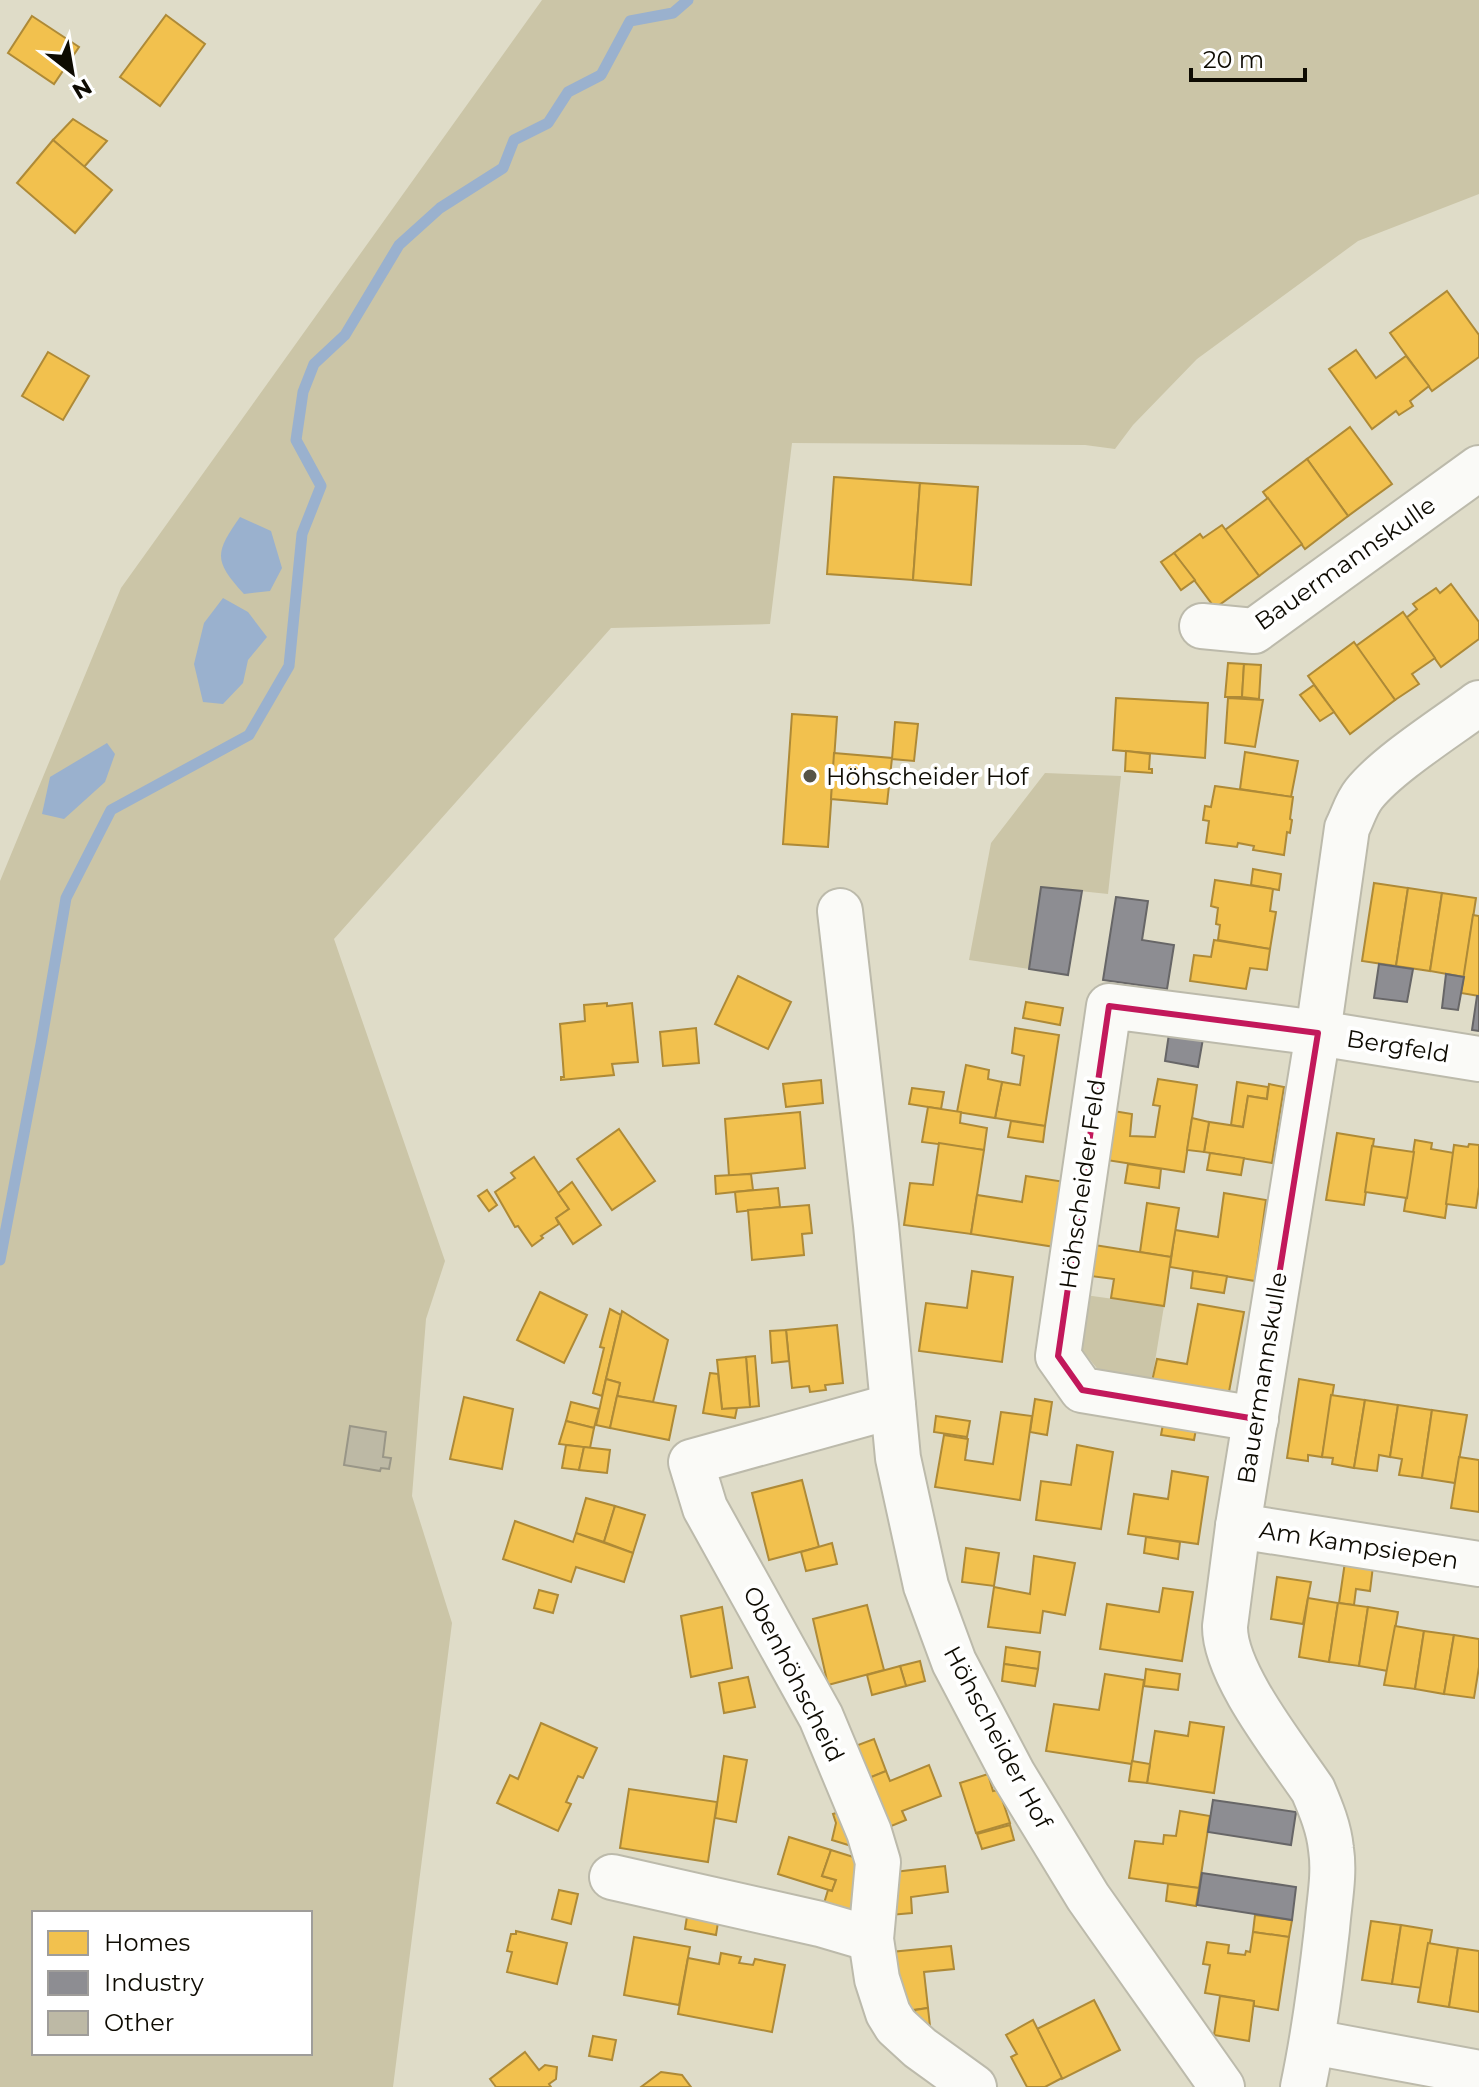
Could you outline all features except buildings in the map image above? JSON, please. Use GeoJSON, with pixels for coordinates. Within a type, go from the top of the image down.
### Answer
{"type":"FeatureCollection","features":[{"type":"Feature","properties":{"kind":"street","name":"Bauermannskulle"},"geometry":{"type":"LineString","coordinates":[[1202,626],[1254,631],[1479,468]]}},
{"type":"Feature","properties":{"kind":"street","name":"Bauermannskulle"},"geometry":{"type":"LineString","coordinates":[[1303,2087],[1313,2042],[1332,1874],[1331,1846],[1313,1790],[1244,1686],[1229,1655],[1225,1626],[1238,1526],[1318,1033],[1343,844],[1357,804],[1384,774],[1479,703]]}},
{"type":"Feature","properties":{"kind":"street","name":"Höhscheider Hof"},"geometry":{"type":"LineString","coordinates":[[840,911],[870,1167],[898,1458],[926,1586],[954,1662],[1013,1774],[1088,1897],[1222,2087]]}},
{"type":"Feature","properties":{"kind":"street","name":"Höhscheider Feld"},"geometry":{"type":"LineString","coordinates":[[1256,1419],[1082,1390],[1058,1356],[1109,1006],[1318,1033]]}},
{"type":"Feature","properties":{"kind":"street","name":"Bergfeld"},"geometry":{"type":"LineString","coordinates":[[1318,1033],[1479,1059]]}},
{"type":"Feature","properties":{"kind":"street","name":"Obenhöhscheid"},"geometry":{"type":"LineString","coordinates":[[893,1406],[680,1470],[705,1508],[821,1717],[869,1832],[878,1862],[871,1939],[888,2013],[896,2026],[920,2048],[974,2087]]}},
{"type":"Feature","properties":{"kind":"street","name":"Am Kampsiepen"},"geometry":{"type":"LineString","coordinates":[[1238,1526],[1479,1564]]}},
{"type":"Feature","properties":{"kind":"street"},"geometry":{"type":"LineString","coordinates":[[612,1877],[820,1924],[871,1939]]}},
{"type":"Feature","properties":{"kind":"street"},"geometry":{"type":"LineString","coordinates":[[1313,2042],[1479,2073]]}},
{"type":"Feature","properties":{"kind":"highlighted area"},"geometry":{"type":"Polygon","coordinates":[[[1109,1006],[1318,1033],[1256,1419],[1082,1390],[1058,1356],[1109,1006]]]}},
{"type":"Feature","properties":{"kind":"shaded area"},"geometry":{"type":"Polygon","coordinates":[[[542,0],[1479,0],[1479,194],[1358,241],[1197,359],[1133,425],[1115,449],[1085,445],[792,443],[770,624],[611,628],[334,939],[445,1261],[426,1319],[412,1496],[452,1623],[393,2087],[0,2087],[0,881],[121,588],[542,0]]]}},
{"type":"Feature","properties":{"kind":"shaded area"},"geometry":{"type":"Polygon","coordinates":[[[1045,773],[1121,776],[1108,894],[1042,887],[1029,969],[969,960],[991,843],[1045,773]]]}},
{"type":"Feature","properties":{"kind":"shaded area"},"geometry":{"type":"Polygon","coordinates":[[[1085,1295],[1164,1306],[1151,1386],[1104,1377],[1078,1345],[1085,1295]]]}},
{"type":"Feature","properties":{"kind":"water"},"geometry":{"type":"Polygon","coordinates":[[[240,517],[271,531],[282,568],[270,591],[244,594],[223,564],[222,548],[240,517]]]}},
{"type":"Feature","properties":{"kind":"water"},"geometry":{"type":"Polygon","coordinates":[[[223,598],[248,612],[267,637],[248,660],[243,683],[223,704],[203,702],[194,664],[204,623],[223,598]]]}},
{"type":"Feature","properties":{"kind":"water"},"geometry":{"type":"Polygon","coordinates":[[[107,743],[115,754],[105,782],[64,819],[42,814],[50,777],[107,743]]]}},
{"type":"Feature","properties":{"kind":"waterway"},"geometry":{"type":"LineString","coordinates":[[0,1260],[66,898],[111,810],[249,735],[289,666],[302,534],[321,486],[296,440],[303,392],[314,364],[345,335],[399,245],[440,208],[503,168],[514,140],[548,123],[568,92],[601,75],[630,21],[673,13],[688,0]]}},
{"type":"Feature","properties":{"kind":"place","name":"Höhscheider Hof"},"geometry":{"type":"Point","coordinates":[810,776]}}]}
